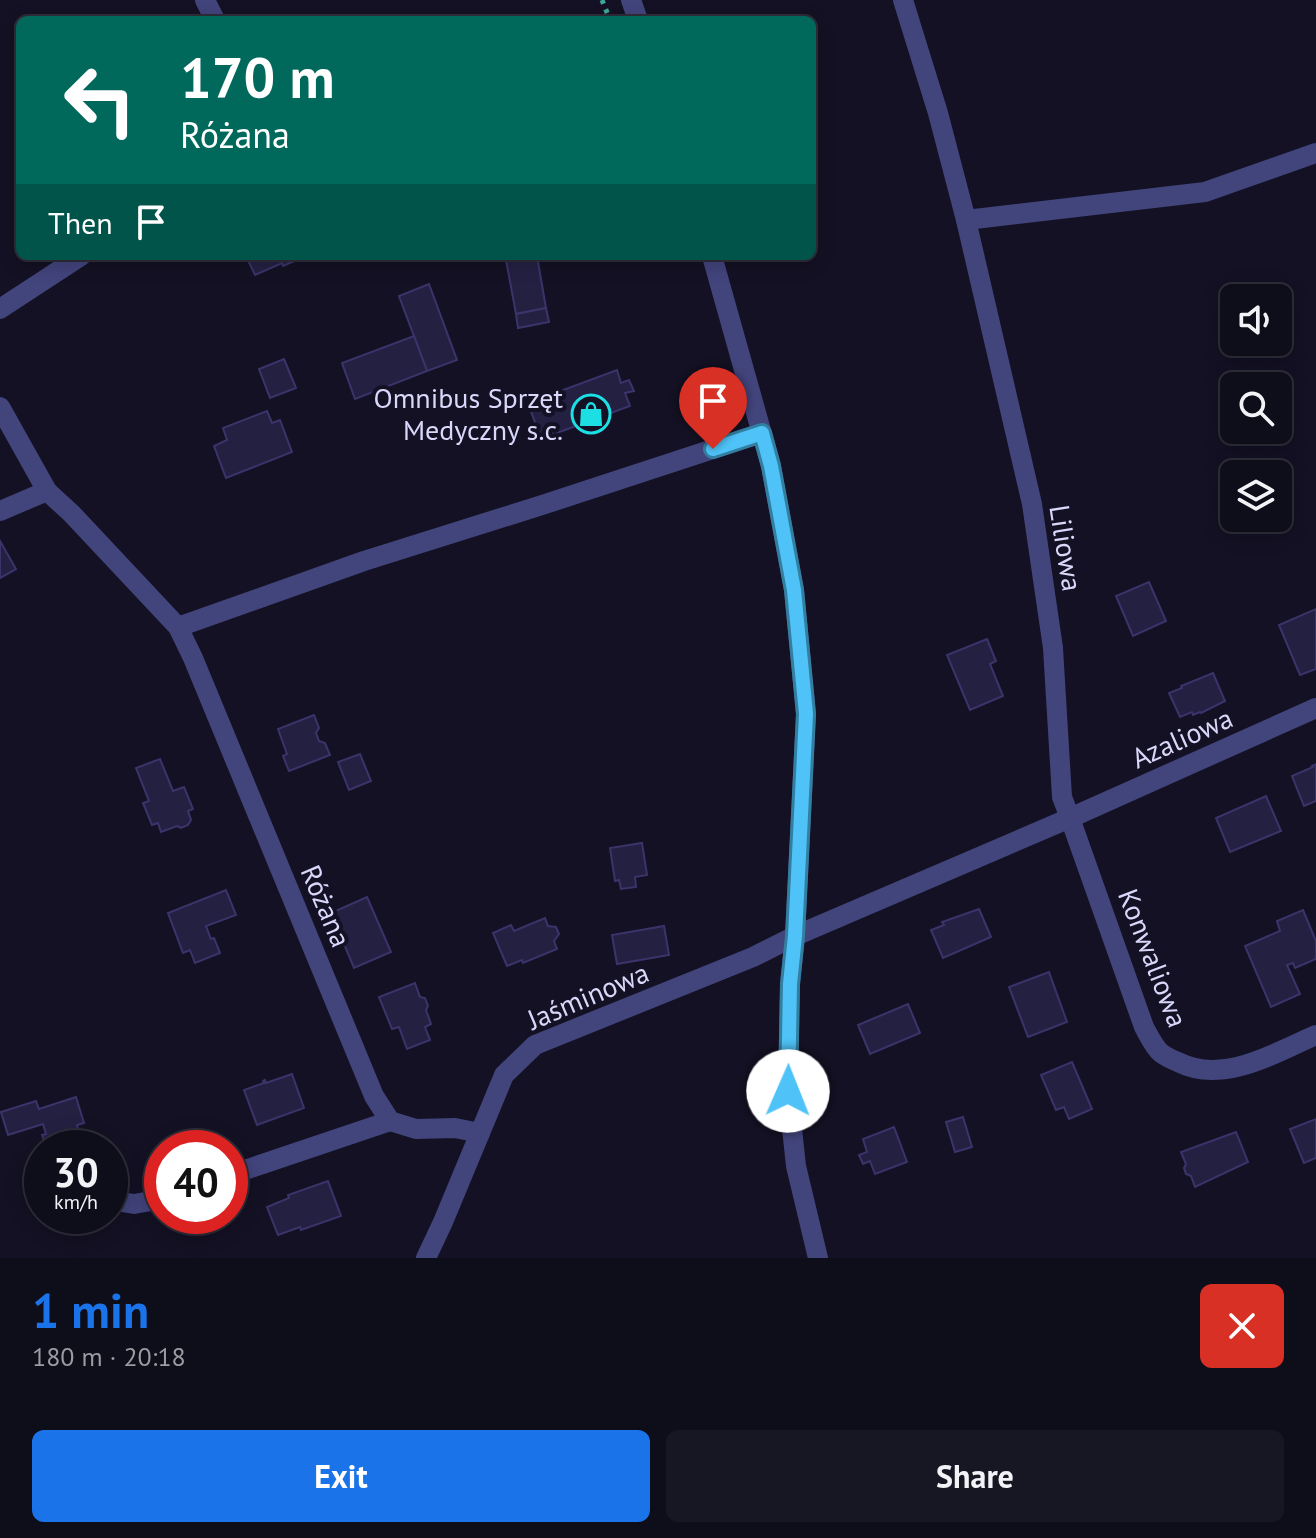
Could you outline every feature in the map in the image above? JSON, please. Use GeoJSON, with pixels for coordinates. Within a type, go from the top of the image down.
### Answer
{"type":"FeatureCollection","features":[{"type":"Feature","properties":{"kind":"street","name":"Liliowa"},"geometry":{"type":"LineString","coordinates":[[903,0],[938,113],[966,220],[1032,504],[1053,648],[1062,797],[1070,818]]}},
{"type":"Feature","properties":{"kind":"street"},"geometry":{"type":"LineString","coordinates":[[966,220],[1205,192],[1316,153]]}},
{"type":"Feature","properties":{"kind":"street"},"geometry":{"type":"LineString","coordinates":[[0,309],[75,260]]}},
{"type":"Feature","properties":{"kind":"street"},"geometry":{"type":"LineString","coordinates":[[713,260],[771,466],[794,590],[806,714],[790,984],[788,1091],[796,1166],[818,1258]]}},
{"type":"Feature","properties":{"kind":"street","name":"Różana"},"geometry":{"type":"LineString","coordinates":[[0,407],[47,491],[178,627],[374,1096],[390,1121]]}},
{"type":"Feature","properties":{"kind":"street"},"geometry":{"type":"LineString","coordinates":[[178,627],[364,561],[762,433]]}},
{"type":"Feature","properties":{"kind":"street"},"geometry":{"type":"LineString","coordinates":[[0,511],[47,491]]}},
{"type":"Feature","properties":{"kind":"street","name":"Azaliowa"},"geometry":{"type":"LineString","coordinates":[[1070,818],[1316,708]]}},
{"type":"Feature","properties":{"kind":"street"},"geometry":{"type":"LineString","coordinates":[[795,936],[1070,818]]}},
{"type":"Feature","properties":{"kind":"street","name":"Konwaliowa"},"geometry":{"type":"LineString","coordinates":[[1070,818],[1144,1027],[1162,1054],[1184,1065],[1211,1071],[1239,1067],[1316,1035]]}},
{"type":"Feature","properties":{"kind":"street","name":"Jaśminowa"},"geometry":{"type":"LineString","coordinates":[[426,1258],[504,1075],[535,1045],[753,957],[795,936]]}},
{"type":"Feature","properties":{"kind":"street"},"geometry":{"type":"LineString","coordinates":[[248,1169],[390,1121],[416,1129],[455,1128],[480,1133]]}},
{"type":"Feature","properties":{"kind":"building"},"geometry":{"type":"Polygon","coordinates":[[[248,260],[297,260],[283,266],[282,263],[255,275],[248,260]]]}},
{"type":"Feature","properties":{"kind":"building"},"geometry":{"type":"Polygon","coordinates":[[[506,260],[538,260],[546,308],[516,314],[506,260]]]}},
{"type":"Feature","properties":{"kind":"building"},"geometry":{"type":"Polygon","coordinates":[[[429,284],[457,360],[427,371],[399,296],[429,284]]]}},
{"type":"Feature","properties":{"kind":"building"},"geometry":{"type":"Polygon","coordinates":[[[546,308],[549,322],[518,328],[516,314],[546,308]]]}},
{"type":"Feature","properties":{"kind":"building"},"geometry":{"type":"Polygon","coordinates":[[[414,336],[427,371],[355,399],[342,363],[414,336]]]}},
{"type":"Feature","properties":{"kind":"building"},"geometry":{"type":"Polygon","coordinates":[[[284,359],[296,388],[270,398],[259,369],[284,359]]]}},
{"type":"Feature","properties":{"kind":"building"},"geometry":{"type":"Polygon","coordinates":[[[617,370],[621,383],[629,380],[634,391],[625,393],[630,406],[541,439],[528,403],[617,370]]]}},
{"type":"Feature","properties":{"kind":"building"},"geometry":{"type":"Polygon","coordinates":[[[267,411],[272,423],[280,420],[292,452],[226,478],[214,446],[227,440],[223,428],[267,411]]]}},
{"type":"Feature","properties":{"kind":"building"},"geometry":{"type":"Polygon","coordinates":[[[0,541],[16,569],[0,578],[0,541]]]}},
{"type":"Feature","properties":{"kind":"building"},"geometry":{"type":"Polygon","coordinates":[[[1149,582],[1166,621],[1133,636],[1116,596],[1149,582]]]}},
{"type":"Feature","properties":{"kind":"building"},"geometry":{"type":"Polygon","coordinates":[[[1316,609],[1316,669],[1300,675],[1279,625],[1316,609]]]}},
{"type":"Feature","properties":{"kind":"building"},"geometry":{"type":"Polygon","coordinates":[[[987,639],[996,661],[990,664],[1003,696],[970,710],[947,655],[987,639]]]}},
{"type":"Feature","properties":{"kind":"building"},"geometry":{"type":"Polygon","coordinates":[[[1213,673],[1225,701],[1201,713],[1193,715],[1192,712],[1180,717],[1169,693],[1213,673]]]}},
{"type":"Feature","properties":{"kind":"building"},"geometry":{"type":"Polygon","coordinates":[[[314,715],[319,728],[316,733],[319,741],[325,743],[330,755],[289,771],[278,729],[314,715]]]}},
{"type":"Feature","properties":{"kind":"building"},"geometry":{"type":"Polygon","coordinates":[[[360,754],[371,781],[349,790],[338,762],[360,754]]]}},
{"type":"Feature","properties":{"kind":"building"},"geometry":{"type":"Polygon","coordinates":[[[160,759],[173,791],[184,787],[193,809],[188,811],[191,820],[188,825],[161,832],[158,823],[152,825],[143,803],[149,801],[136,768],[160,759]]]}},
{"type":"Feature","properties":{"kind":"building"},"geometry":{"type":"Polygon","coordinates":[[[1316,764],[1316,801],[1304,806],[1292,776],[1316,764]]]}},
{"type":"Feature","properties":{"kind":"building"},"geometry":{"type":"Polygon","coordinates":[[[1266,796],[1281,831],[1230,852],[1216,818],[1266,796]]]}},
{"type":"Feature","properties":{"kind":"building"},"geometry":{"type":"Polygon","coordinates":[[[642,843],[647,875],[635,877],[636,887],[621,889],[619,880],[615,881],[610,848],[642,843]]]}},
{"type":"Feature","properties":{"kind":"building"},"geometry":{"type":"Polygon","coordinates":[[[226,890],[236,915],[206,926],[220,953],[195,963],[190,950],[183,953],[168,913],[226,890]]]}},
{"type":"Feature","properties":{"kind":"building"},"geometry":{"type":"Polygon","coordinates":[[[367,897],[391,952],[354,968],[331,913],[367,897]]]}},
{"type":"Feature","properties":{"kind":"building"},"geometry":{"type":"Polygon","coordinates":[[[979,909],[991,937],[943,958],[931,930],[944,925],[942,922],[979,909]]]}},
{"type":"Feature","properties":{"kind":"building"},"geometry":{"type":"Polygon","coordinates":[[[1303,910],[1316,941],[1316,959],[1295,968],[1293,963],[1287,965],[1300,994],[1271,1007],[1245,946],[1280,931],[1277,921],[1303,910]]]}},
{"type":"Feature","properties":{"kind":"building"},"geometry":{"type":"Polygon","coordinates":[[[545,918],[548,926],[556,927],[559,934],[554,941],[557,949],[507,966],[493,933],[511,925],[514,931],[545,918]]]}},
{"type":"Feature","properties":{"kind":"building"},"geometry":{"type":"Polygon","coordinates":[[[664,926],[669,955],[617,964],[612,935],[664,926]]]}},
{"type":"Feature","properties":{"kind":"building"},"geometry":{"type":"Polygon","coordinates":[[[1049,972],[1067,1022],[1028,1037],[1009,987],[1049,972]]]}},
{"type":"Feature","properties":{"kind":"building"},"geometry":{"type":"Polygon","coordinates":[[[415,983],[420,997],[425,998],[428,1006],[426,1010],[431,1024],[425,1027],[430,1040],[407,1049],[399,1027],[392,1029],[379,997],[415,983]]]}},
{"type":"Feature","properties":{"kind":"building"},"geometry":{"type":"Polygon","coordinates":[[[908,1004],[920,1033],[870,1054],[858,1025],[908,1004]]]}},
{"type":"Feature","properties":{"kind":"building"},"geometry":{"type":"Polygon","coordinates":[[[1072,1062],[1092,1109],[1069,1119],[1064,1107],[1056,1110],[1041,1075],[1072,1062]]]}},
{"type":"Feature","properties":{"kind":"building"},"geometry":{"type":"Polygon","coordinates":[[[292,1074],[304,1108],[257,1125],[244,1090],[265,1080],[266,1083],[292,1074]]]}},
{"type":"Feature","properties":{"kind":"building"},"geometry":{"type":"Polygon","coordinates":[[[76,1097],[84,1123],[77,1125],[79,1130],[45,1130],[43,1124],[8,1135],[1,1112],[36,1101],[39,1109],[76,1097]]]}},
{"type":"Feature","properties":{"kind":"building"},"geometry":{"type":"Polygon","coordinates":[[[963,1117],[972,1147],[955,1152],[946,1122],[963,1117]]]}},
{"type":"Feature","properties":{"kind":"building"},"geometry":{"type":"Polygon","coordinates":[[[1316,1119],[1316,1158],[1304,1163],[1290,1129],[1316,1119]]]}},
{"type":"Feature","properties":{"kind":"building"},"geometry":{"type":"Polygon","coordinates":[[[894,1127],[907,1162],[875,1174],[870,1161],[863,1164],[859,1155],[867,1152],[863,1139],[894,1127]]]}},
{"type":"Feature","properties":{"kind":"building"},"geometry":{"type":"Polygon","coordinates":[[[1236,1132],[1248,1162],[1195,1187],[1191,1176],[1186,1174],[1181,1152],[1236,1132]]]}},
{"type":"Feature","properties":{"kind":"building"},"geometry":{"type":"Polygon","coordinates":[[[328,1181],[341,1216],[278,1235],[267,1207],[289,1198],[288,1195],[328,1181]]]}},
{"type":"Feature","properties":{"kind":"place","name":"Omnibus Sprzęt Medyczny s.c."},"geometry":{"type":"Point","coordinates":[591,414]}},
{"type":"Feature","properties":{"kind":"route"},"geometry":{"type":"LineString","coordinates":[[713,449],[762,433],[794,590],[806,714],[790,984],[788,1091]]}}]}
